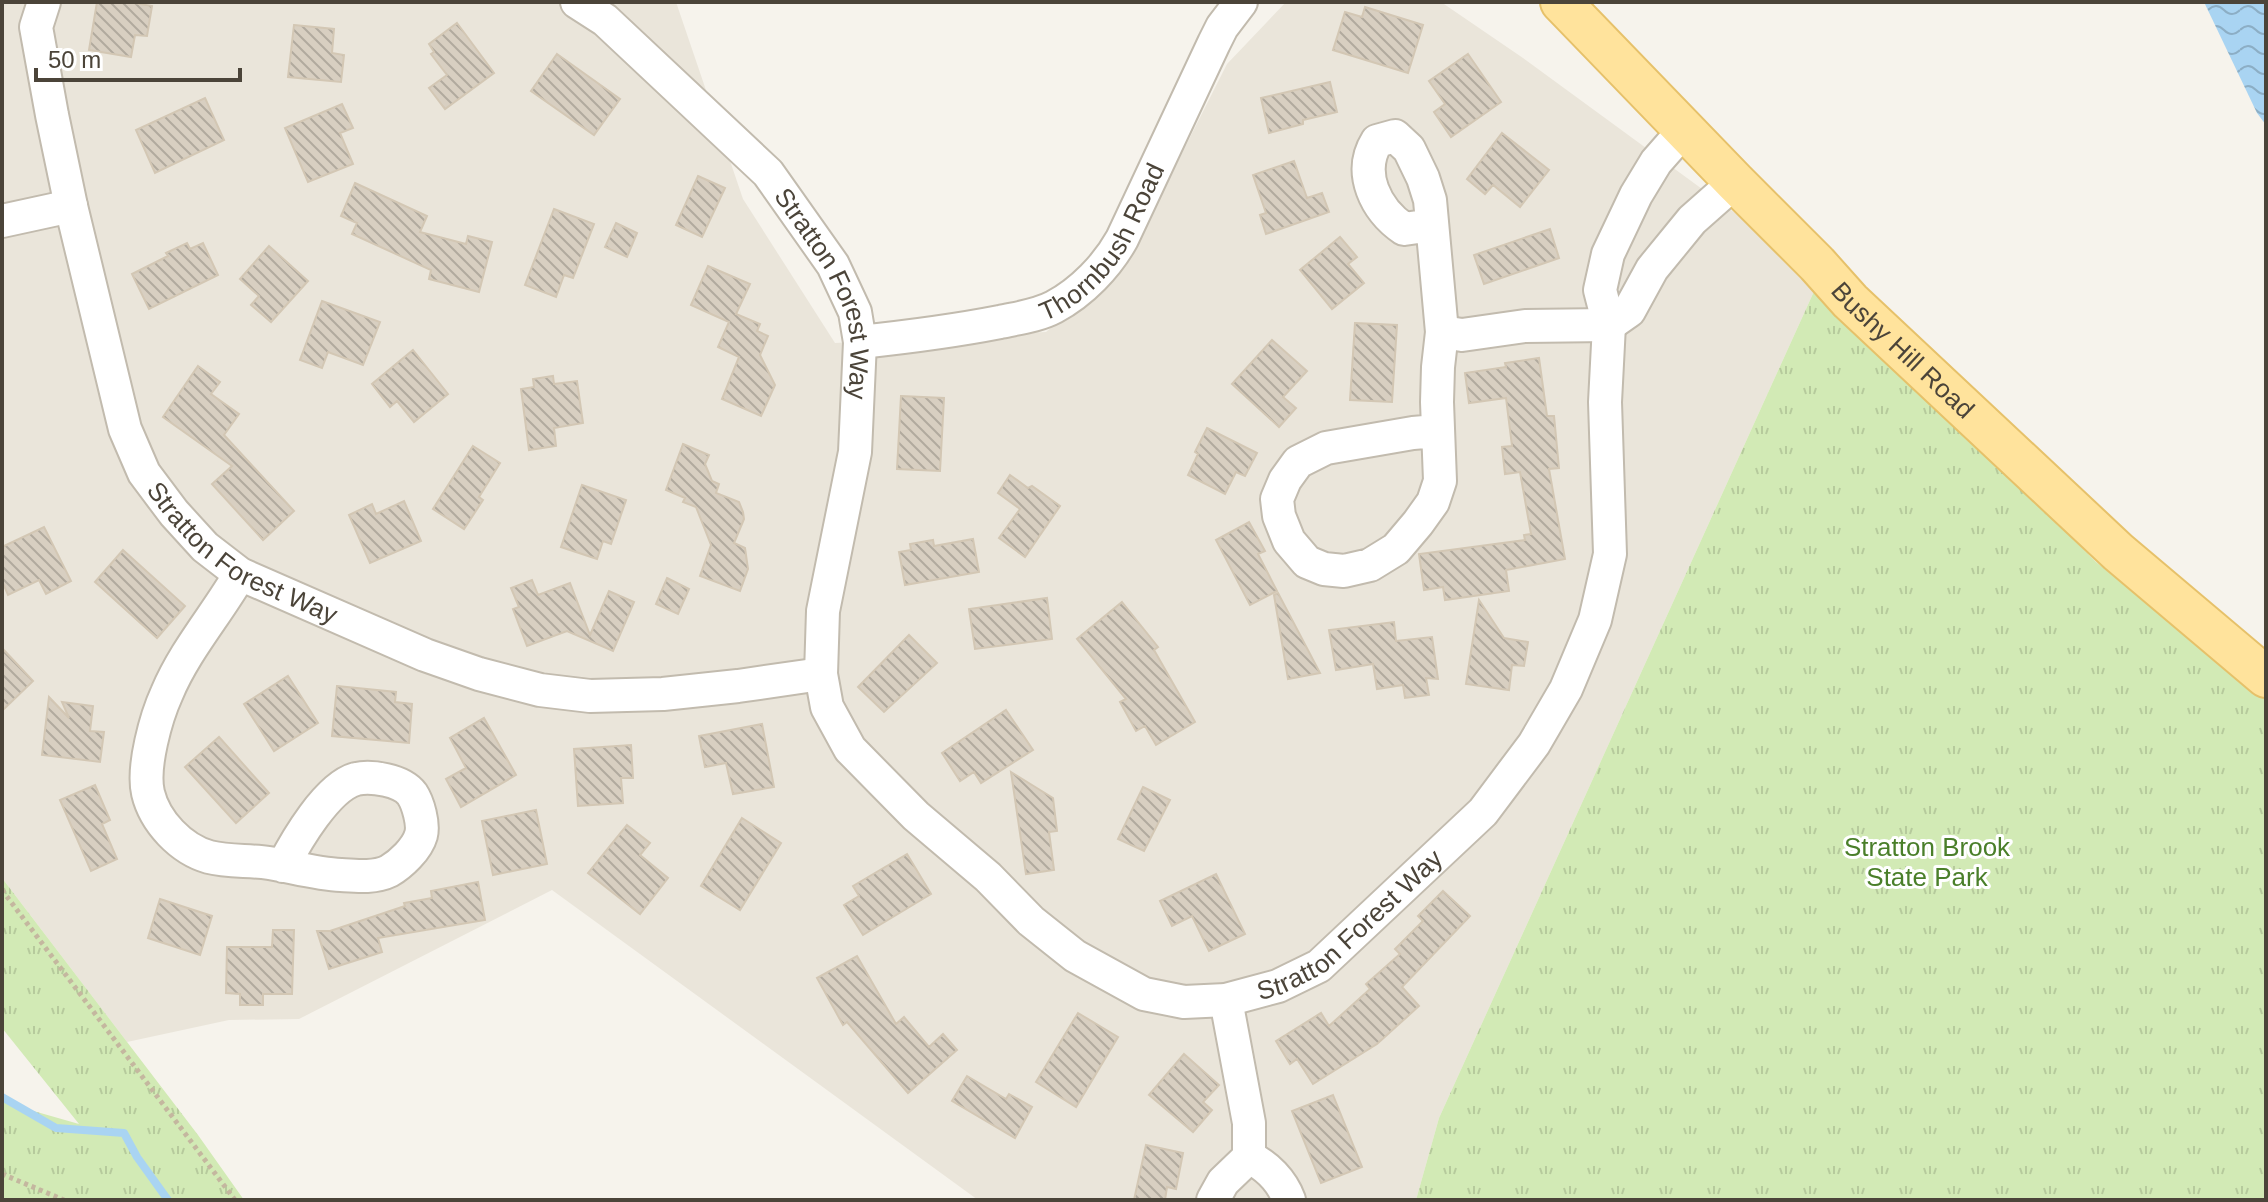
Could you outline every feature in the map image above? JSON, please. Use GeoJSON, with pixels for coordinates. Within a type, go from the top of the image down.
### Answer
{"type":"FeatureCollection","features":[{"type":"Feature","properties":{"kind":"main road","name":"Bushy Hill Road"},"geometry":{"type":"LineString","coordinates":[[1561,2],[1850,301],[2118,552],[2266,677]]}},
{"type":"Feature","properties":{"kind":"street","name":"Stratton Forest Way"},"geometry":{"type":"LineString","coordinates":[[44,2],[36,27],[71,206],[125,429],[144,473],[205,547],[240,574],[425,655],[479,674],[540,690],[590,696],[663,694],[821,674]]}},
{"type":"Feature","properties":{"kind":"street","name":"Stratton Forest Way"},"geometry":{"type":"LineString","coordinates":[[577,2],[605,20],[768,173],[833,265],[855,312],[860,342],[855,452],[823,611],[821,674],[827,707],[850,749],[916,816],[988,877],[1031,921],[1075,956],[1144,994],[1184,1002],[1226,1000],[1278,986],[1319,966],[1483,812],[1534,744],[1558,703],[1595,620],[1610,554],[1605,402],[1609,325],[1600,290],[1608,254],[1636,195],[1656,162],[1685,129]]}},
{"type":"Feature","properties":{"kind":"street","name":"Thornbush Road"},"geometry":{"type":"LineString","coordinates":[[860,342],[952,331],[1031,316],[1056,306],[1093,277],[1107,264],[1122,239],[1222,27],[1241,2]]}},
{"type":"Feature","properties":{"kind":"street"},"geometry":{"type":"LineString","coordinates":[[1442,332],[1462,335],[1525,326],[1609,325],[1629,311],[1652,269],[1692,220],[1735,182]]}},
{"type":"Feature","properties":{"kind":"street"},"geometry":{"type":"LineString","coordinates":[[2,221],[71,206]]}},
{"type":"Feature","properties":{"kind":"street"},"geometry":{"type":"LineString","coordinates":[[1432,225],[1442,332],[1437,431],[1440,481],[1433,502],[1396,549],[1370,565],[1344,571],[1324,569],[1307,562],[1289,541],[1279,516],[1277,499],[1285,480],[1298,462],[1326,448],[1437,431]]}},
{"type":"Feature","properties":{"kind":"street"},"geometry":{"type":"LineString","coordinates":[[240,574],[182,662],[166,695],[147,767],[148,793],[169,832],[186,846],[208,857],[283,866]]}},
{"type":"Feature","properties":{"kind":"street"},"geometry":{"type":"LineString","coordinates":[[1213,1200],[1223,1182],[1249,1157],[1249,1123],[1226,1000]]}},
{"type":"Feature","properties":{"kind":"street"},"geometry":{"type":"LineString","coordinates":[[1249,1157],[1264,1164],[1289,1200]]}},
{"type":"Feature","properties":{"kind":"path"},"geometry":{"type":"LineString","coordinates":[[2,890],[235,1200]]}},
{"type":"Feature","properties":{"kind":"path"},"geometry":{"type":"LineString","coordinates":[[2,1174],[64,1200]]}},
{"type":"Feature","properties":{"kind":"shaded area"},"geometry":{"type":"Polygon","coordinates":[[[2,2],[676,2],[743,199],[835,343],[1046,332],[1126,264],[1227,64],[1286,2],[1441,2],[1523,58],[1821,276],[1439,1118],[1416,1200],[978,1200],[552,890],[299,1019],[229,1020],[127,1042],[2,878],[2,2]]]}},
{"type":"Feature","properties":{"kind":"green space","name":"Stratton Brook State Park"},"geometry":{"type":"Polygon","coordinates":[[[1821,276],[1837,298],[2096,562],[2182,631],[2266,688],[2266,1200],[1416,1200],[1439,1118],[1821,276]]]}},
{"type":"Feature","properties":{"kind":"green space"},"geometry":{"type":"Polygon","coordinates":[[[2,878],[244,1200],[2,1200],[2,1102],[79,1124],[2,1028],[2,878]]]}},
{"type":"Feature","properties":{"kind":"water"},"geometry":{"type":"Polygon","coordinates":[[[2204,2],[2266,2],[2266,125],[2257,113],[2204,2]]]}},
{"type":"Feature","properties":{"kind":"building"},"geometry":{"type":"Polygon","coordinates":[[[97,2],[152,6],[147,36],[135,35],[131,57],[89,50],[97,2]]]}},
{"type":"Feature","properties":{"kind":"building"},"geometry":{"type":"Polygon","coordinates":[[[1365,7],[1423,25],[1408,73],[1333,50],[1345,12],[1362,17],[1365,7]]]}},
{"type":"Feature","properties":{"kind":"building"},"geometry":{"type":"Polygon","coordinates":[[[457,23],[494,73],[445,109],[429,88],[447,75],[431,54],[434,52],[429,44],[457,23]]]}},
{"type":"Feature","properties":{"kind":"building"},"geometry":{"type":"Polygon","coordinates":[[[294,25],[334,29],[332,53],[344,55],[341,82],[288,77],[294,25]]]}},
{"type":"Feature","properties":{"kind":"building"},"geometry":{"type":"Polygon","coordinates":[[[557,54],[620,99],[594,135],[531,91],[557,54]]]}},
{"type":"Feature","properties":{"kind":"building"},"geometry":{"type":"Polygon","coordinates":[[[1468,54],[1501,102],[1451,137],[1434,112],[1445,104],[1429,81],[1468,54]]]}},
{"type":"Feature","properties":{"kind":"building"},"geometry":{"type":"Polygon","coordinates":[[[1330,82],[1337,112],[1269,133],[1261,98],[1330,82]]]}},
{"type":"Feature","properties":{"kind":"building"},"geometry":{"type":"Polygon","coordinates":[[[205,98],[224,140],[155,173],[136,130],[205,98]]]}},
{"type":"Feature","properties":{"kind":"building"},"geometry":{"type":"Polygon","coordinates":[[[342,104],[353,128],[340,133],[353,164],[308,182],[285,128],[342,104]]]}},
{"type":"Feature","properties":{"kind":"building"},"geometry":{"type":"Polygon","coordinates":[[[1502,133],[1549,170],[1520,207],[1493,185],[1485,194],[1467,179],[1502,133]]]}},
{"type":"Feature","properties":{"kind":"building"},"geometry":{"type":"Polygon","coordinates":[[[1294,161],[1307,198],[1322,193],[1329,212],[1266,234],[1260,215],[1266,213],[1253,175],[1294,161]]]}},
{"type":"Feature","properties":{"kind":"building"},"geometry":{"type":"Polygon","coordinates":[[[698,176],[725,188],[702,237],[676,225],[698,176]]]}},
{"type":"Feature","properties":{"kind":"building"},"geometry":{"type":"Polygon","coordinates":[[[355,183],[427,216],[420,232],[466,244],[468,236],[492,242],[479,292],[429,279],[431,270],[352,234],[357,223],[341,216],[355,183]]]}},
{"type":"Feature","properties":{"kind":"building"},"geometry":{"type":"Polygon","coordinates":[[[554,209],[594,224],[573,278],[564,275],[556,297],[525,285],[554,209]]]}},
{"type":"Feature","properties":{"kind":"building"},"geometry":{"type":"Polygon","coordinates":[[[616,223],[637,233],[627,257],[605,247],[616,223]]]}},
{"type":"Feature","properties":{"kind":"building"},"geometry":{"type":"Polygon","coordinates":[[[1550,229],[1559,258],[1484,284],[1474,255],[1550,229]]]}},
{"type":"Feature","properties":{"kind":"building"},"geometry":{"type":"Polygon","coordinates":[[[1340,237],[1357,257],[1348,264],[1364,283],[1332,309],[1300,270],[1340,237]]]}},
{"type":"Feature","properties":{"kind":"building"},"geometry":{"type":"Polygon","coordinates":[[[187,243],[190,249],[203,243],[218,275],[149,309],[132,274],[187,243]]]}},
{"type":"Feature","properties":{"kind":"building"},"geometry":{"type":"Polygon","coordinates":[[[269,246],[308,281],[271,322],[251,305],[259,296],[240,279],[269,246]]]}},
{"type":"Feature","properties":{"kind":"building"},"geometry":{"type":"Polygon","coordinates":[[[708,266],[750,284],[736,314],[760,324],[757,331],[768,336],[760,355],[775,385],[761,416],[722,399],[739,357],[718,347],[729,322],[691,305],[708,266]]]}},
{"type":"Feature","properties":{"kind":"building"},"geometry":{"type":"Polygon","coordinates":[[[322,301],[380,322],[363,365],[328,352],[322,368],[300,360],[322,301]]]}},
{"type":"Feature","properties":{"kind":"building"},"geometry":{"type":"Polygon","coordinates":[[[1355,323],[1397,325],[1392,402],[1350,400],[1355,323]]]}},
{"type":"Feature","properties":{"kind":"building"},"geometry":{"type":"Polygon","coordinates":[[[1272,340],[1307,371],[1283,397],[1296,408],[1279,427],[1232,384],[1272,340]]]}},
{"type":"Feature","properties":{"kind":"building"},"geometry":{"type":"Polygon","coordinates":[[[413,350],[448,394],[414,422],[397,401],[390,407],[372,384],[413,350]]]}},
{"type":"Feature","properties":{"kind":"building"},"geometry":{"type":"Polygon","coordinates":[[[1539,358],[1547,416],[1554,416],[1559,468],[1549,469],[1565,559],[1506,570],[1509,591],[1445,600],[1443,587],[1424,590],[1419,554],[1525,540],[1524,535],[1531,534],[1520,472],[1505,474],[1502,447],[1512,446],[1506,398],[1469,403],[1465,373],[1539,358]]]}},
{"type":"Feature","properties":{"kind":"building"},"geometry":{"type":"Polygon","coordinates":[[[198,366],[220,382],[211,394],[239,414],[224,435],[294,511],[263,540],[212,484],[232,466],[163,417],[198,366]]]}},
{"type":"Feature","properties":{"kind":"building"},"geometry":{"type":"Polygon","coordinates":[[[553,376],[554,384],[577,381],[583,423],[554,428],[556,446],[529,450],[521,389],[534,387],[533,379],[553,376]]]}},
{"type":"Feature","properties":{"kind":"building"},"geometry":{"type":"Polygon","coordinates":[[[901,396],[944,398],[940,471],[897,469],[901,396]]]}},
{"type":"Feature","properties":{"kind":"building"},"geometry":{"type":"Polygon","coordinates":[[[1207,428],[1257,453],[1245,476],[1236,472],[1225,494],[1188,475],[1207,428]]]}},
{"type":"Feature","properties":{"kind":"building"},"geometry":{"type":"Polygon","coordinates":[[[683,444],[709,455],[705,464],[712,481],[719,484],[716,493],[739,502],[743,512],[744,519],[734,543],[745,548],[748,569],[740,591],[700,576],[711,545],[696,507],[683,502],[685,498],[666,490],[683,444]]]}},
{"type":"Feature","properties":{"kind":"building"},"geometry":{"type":"Polygon","coordinates":[[[473,446],[500,463],[479,497],[483,500],[464,529],[433,509],[473,446]]]}},
{"type":"Feature","properties":{"kind":"building"},"geometry":{"type":"Polygon","coordinates":[[[1010,475],[1060,506],[1025,557],[999,538],[1020,509],[998,493],[1010,475]]]}},
{"type":"Feature","properties":{"kind":"building"},"geometry":{"type":"Polygon","coordinates":[[[582,485],[626,500],[611,544],[603,541],[597,559],[561,547],[582,485]]]}},
{"type":"Feature","properties":{"kind":"building"},"geometry":{"type":"Polygon","coordinates":[[[404,501],[421,541],[370,563],[349,515],[372,504],[376,514],[404,501]]]}},
{"type":"Feature","properties":{"kind":"building"},"geometry":{"type":"Polygon","coordinates":[[[1249,522],[1265,551],[1258,554],[1277,591],[1250,605],[1216,540],[1249,522]]]}},
{"type":"Feature","properties":{"kind":"building"},"geometry":{"type":"Polygon","coordinates":[[[44,527],[71,581],[46,594],[39,580],[8,595],[2,581],[2,547],[44,527]]]}},
{"type":"Feature","properties":{"kind":"building"},"geometry":{"type":"Polygon","coordinates":[[[973,539],[979,572],[905,585],[899,552],[911,550],[910,544],[933,540],[934,546],[973,539]]]}},
{"type":"Feature","properties":{"kind":"building"},"geometry":{"type":"Polygon","coordinates":[[[123,550],[185,606],[157,638],[95,582],[123,550]]]}},
{"type":"Feature","properties":{"kind":"building"},"geometry":{"type":"Polygon","coordinates":[[[667,578],[689,589],[678,614],[656,604],[667,578]]]}},
{"type":"Feature","properties":{"kind":"building"},"geometry":{"type":"Polygon","coordinates":[[[532,580],[538,595],[570,583],[590,635],[609,591],[634,602],[613,651],[567,631],[527,646],[513,609],[519,607],[511,588],[532,580]]]}},
{"type":"Feature","properties":{"kind":"building"},"geometry":{"type":"Polygon","coordinates":[[[1278,593],[1320,673],[1288,679],[1274,595],[1278,593]]]}},
{"type":"Feature","properties":{"kind":"building"},"geometry":{"type":"Polygon","coordinates":[[[1047,598],[1052,639],[975,649],[969,609],[1047,598]]]}},
{"type":"Feature","properties":{"kind":"building"},"geometry":{"type":"Polygon","coordinates":[[[1479,600],[1504,638],[1528,642],[1524,666],[1512,665],[1509,690],[1466,684],[1479,600]]]}},
{"type":"Feature","properties":{"kind":"building"},"geometry":{"type":"Polygon","coordinates":[[[1122,602],[1158,647],[1154,650],[1195,722],[1156,745],[1145,726],[1136,731],[1120,702],[1126,699],[1077,639],[1122,602]]]}},
{"type":"Feature","properties":{"kind":"building"},"geometry":{"type":"Polygon","coordinates":[[[1394,622],[1396,641],[1432,637],[1438,679],[1426,678],[1429,695],[1405,698],[1403,685],[1377,689],[1373,664],[1336,670],[1329,630],[1394,622]]]}},
{"type":"Feature","properties":{"kind":"building"},"geometry":{"type":"Polygon","coordinates":[[[909,635],[937,663],[884,712],[858,687],[909,635]]]}},
{"type":"Feature","properties":{"kind":"building"},"geometry":{"type":"Polygon","coordinates":[[[2,648],[33,681],[2,711],[2,648]]]}},
{"type":"Feature","properties":{"kind":"building"},"geometry":{"type":"Polygon","coordinates":[[[288,676],[318,723],[274,751],[244,704],[288,676]]]}},
{"type":"Feature","properties":{"kind":"building"},"geometry":{"type":"Polygon","coordinates":[[[337,686],[396,692],[395,702],[412,704],[409,743],[332,736],[337,686]]]}},
{"type":"Feature","properties":{"kind":"building"},"geometry":{"type":"Polygon","coordinates":[[[49,697],[69,718],[62,702],[93,706],[90,731],[104,732],[100,762],[42,755],[49,697]]]}},
{"type":"Feature","properties":{"kind":"building"},"geometry":{"type":"Polygon","coordinates":[[[1006,710],[1033,750],[981,783],[974,772],[960,781],[942,753],[1006,710]]]}},
{"type":"Feature","properties":{"kind":"building"},"geometry":{"type":"Polygon","coordinates":[[[484,718],[516,775],[461,807],[446,779],[466,768],[450,738],[484,718]]]}},
{"type":"Feature","properties":{"kind":"building"},"geometry":{"type":"Polygon","coordinates":[[[762,724],[774,787],[733,794],[726,763],[705,767],[699,736],[762,724]]]}},
{"type":"Feature","properties":{"kind":"building"},"geometry":{"type":"Polygon","coordinates":[[[219,737],[269,793],[236,823],[185,767],[219,737]]]}},
{"type":"Feature","properties":{"kind":"building"},"geometry":{"type":"Polygon","coordinates":[[[631,745],[633,778],[621,778],[623,803],[578,806],[574,749],[631,745]]]}},
{"type":"Feature","properties":{"kind":"building"},"geometry":{"type":"Polygon","coordinates":[[[1011,772],[1053,798],[1057,831],[1049,832],[1054,870],[1026,874],[1011,772]]]}},
{"type":"Feature","properties":{"kind":"building"},"geometry":{"type":"Polygon","coordinates":[[[95,785],[110,820],[102,824],[117,859],[91,871],[60,800],[95,785]]]}},
{"type":"Feature","properties":{"kind":"building"},"geometry":{"type":"Polygon","coordinates":[[[1143,787],[1170,800],[1144,851],[1118,839],[1143,787]]]}},
{"type":"Feature","properties":{"kind":"building"},"geometry":{"type":"Polygon","coordinates":[[[536,810],[547,864],[493,875],[482,821],[536,810]]]}},
{"type":"Feature","properties":{"kind":"building"},"geometry":{"type":"Polygon","coordinates":[[[742,818],[781,843],[740,910],[701,886],[742,818]]]}},
{"type":"Feature","properties":{"kind":"building"},"geometry":{"type":"Polygon","coordinates":[[[627,825],[650,843],[640,855],[668,878],[640,914],[588,873],[627,825]]]}},
{"type":"Feature","properties":{"kind":"building"},"geometry":{"type":"Polygon","coordinates":[[[907,854],[931,894],[863,935],[844,905],[859,896],[853,886],[907,854]]]}},
{"type":"Feature","properties":{"kind":"building"},"geometry":{"type":"Polygon","coordinates":[[[1216,874],[1245,934],[1209,951],[1192,916],[1172,926],[1160,901],[1216,874]]]}},
{"type":"Feature","properties":{"kind":"building"},"geometry":{"type":"Polygon","coordinates":[[[478,882],[485,920],[378,938],[382,952],[329,969],[317,931],[330,931],[405,906],[404,903],[432,898],[431,891],[478,882]]]}},
{"type":"Feature","properties":{"kind":"building"},"geometry":{"type":"Polygon","coordinates":[[[1443,891],[1470,916],[1402,987],[1419,1006],[1377,1044],[1313,1084],[1297,1059],[1290,1064],[1276,1041],[1321,1013],[1329,1026],[1370,989],[1366,984],[1400,954],[1395,949],[1423,921],[1418,916],[1443,891]]]}},
{"type":"Feature","properties":{"kind":"building"},"geometry":{"type":"Polygon","coordinates":[[[160,899],[212,916],[200,955],[148,938],[160,899]]]}},
{"type":"Feature","properties":{"kind":"building"},"geometry":{"type":"Polygon","coordinates":[[[273,930],[294,930],[292,994],[263,994],[263,1005],[240,1005],[240,994],[226,993],[227,947],[272,947],[273,930]]]}},
{"type":"Feature","properties":{"kind":"building"},"geometry":{"type":"Polygon","coordinates":[[[857,956],[896,1024],[904,1017],[929,1047],[943,1034],[957,1050],[908,1093],[847,1022],[843,1025],[817,978],[857,956]]]}},
{"type":"Feature","properties":{"kind":"building"},"geometry":{"type":"Polygon","coordinates":[[[1078,1013],[1118,1037],[1076,1107],[1036,1082],[1078,1013]]]}},
{"type":"Feature","properties":{"kind":"building"},"geometry":{"type":"Polygon","coordinates":[[[1184,1054],[1219,1085],[1203,1102],[1212,1110],[1193,1132],[1149,1095],[1184,1054]]]}},
{"type":"Feature","properties":{"kind":"building"},"geometry":{"type":"Polygon","coordinates":[[[967,1076],[1006,1099],[1009,1094],[1032,1107],[1015,1138],[952,1101],[967,1076]]]}},
{"type":"Feature","properties":{"kind":"building"},"geometry":{"type":"Polygon","coordinates":[[[1333,1095],[1362,1167],[1321,1183],[1292,1111],[1333,1095]]]}},
{"type":"Feature","properties":{"kind":"building"},"geometry":{"type":"Polygon","coordinates":[[[1146,1145],[1183,1153],[1176,1189],[1167,1187],[1165,1200],[1134,1200],[1146,1145]]]}},
{"type":"Feature","properties":{"kind":"waterway"},"geometry":{"type":"LineString","coordinates":[[2,1097],[56,1128],[124,1133],[168,1200]]}}]}
